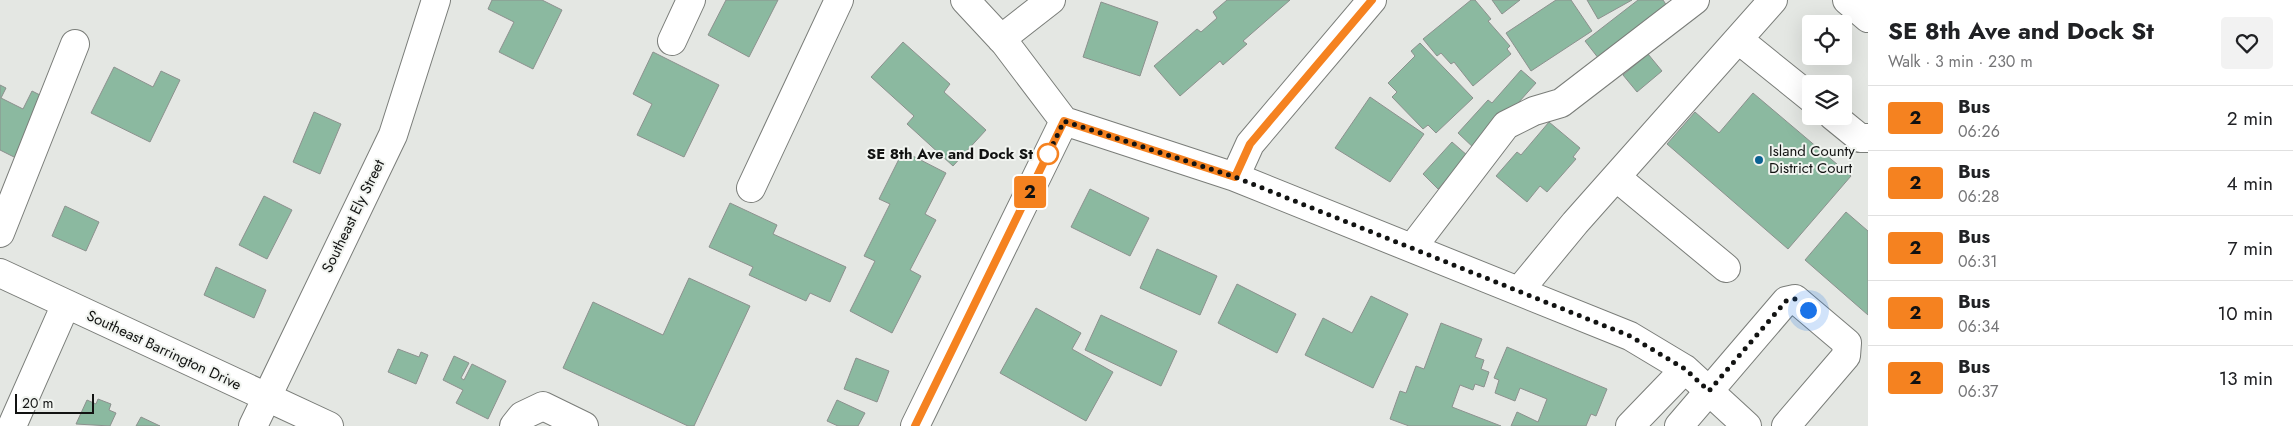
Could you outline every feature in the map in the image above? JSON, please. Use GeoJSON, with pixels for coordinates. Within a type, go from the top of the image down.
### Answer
{"type":"FeatureCollection","features":[{"type":"Feature","properties":{"kind":"street","name":"Southeast Ely Street"},"geometry":{"type":"LineString","coordinates":[[253,426],[393,135],[436,0]]}},
{"type":"Feature","properties":{"kind":"street"},"geometry":{"type":"LineString","coordinates":[[672,42],[691,0]]}},
{"type":"Feature","properties":{"kind":"street"},"geometry":{"type":"LineString","coordinates":[[750,188],[839,0]]}},
{"type":"Feature","properties":{"kind":"street"},"geometry":{"type":"LineString","coordinates":[[965,0],[1001,39],[1064,121],[1235,177],[1630,336],[1685,369],[1747,426]]}},
{"type":"Feature","properties":{"kind":"street"},"geometry":{"type":"LineString","coordinates":[[1001,39],[1050,0]]}},
{"type":"Feature","properties":{"kind":"street"},"geometry":{"type":"LineString","coordinates":[[1235,177],[1250,144],[1372,0]]}},
{"type":"Feature","properties":{"kind":"street"},"geometry":{"type":"LineString","coordinates":[[1412,248],[1506,125],[1534,111],[1561,103],[1695,0]]}},
{"type":"Feature","properties":{"kind":"street"},"geometry":{"type":"LineString","coordinates":[[1518,292],[1616,177],[1773,0]]}},
{"type":"Feature","properties":{"kind":"street"},"geometry":{"type":"LineString","coordinates":[[1847,0],[1868,18]]}},
{"type":"Feature","properties":{"kind":"street"},"geometry":{"type":"LineString","coordinates":[[1739,40],[1802,91]]}},
{"type":"Feature","properties":{"kind":"street"},"geometry":{"type":"LineString","coordinates":[[0,233],[75,44]]}},
{"type":"Feature","properties":{"kind":"street"},"geometry":{"type":"LineString","coordinates":[[915,426],[1064,121]]}},
{"type":"Feature","properties":{"kind":"street"},"geometry":{"type":"LineString","coordinates":[[1844,125],[1860,138],[1868,138]]}},
{"type":"Feature","properties":{"kind":"street"},"geometry":{"type":"LineString","coordinates":[[1616,177],[1726,268]]}},
{"type":"Feature","properties":{"kind":"street","name":"Southeast Barrington Drive"},"geometry":{"type":"LineString","coordinates":[[0,273],[329,426]]}},
{"type":"Feature","properties":{"kind":"street"},"geometry":{"type":"LineString","coordinates":[[1680,426],[1786,301],[1795,299],[1847,343],[1846,356],[1786,426]]}},
{"type":"Feature","properties":{"kind":"street"},"geometry":{"type":"LineString","coordinates":[[12,426],[66,304]]}},
{"type":"Feature","properties":{"kind":"street"},"geometry":{"type":"LineString","coordinates":[[1630,426],[1685,369]]}},
{"type":"Feature","properties":{"kind":"street"},"geometry":{"type":"LineString","coordinates":[[514,426],[522,416],[543,406],[584,426]]}},
{"type":"Feature","properties":{"kind":"building"},"geometry":{"type":"Polygon","coordinates":[[[492,0],[542,0],[562,10],[533,69],[499,52],[514,22],[488,9],[492,0]]]}},
{"type":"Feature","properties":{"kind":"building"},"geometry":{"type":"Polygon","coordinates":[[[726,0],[778,0],[749,57],[708,35],[726,0]]]}},
{"type":"Feature","properties":{"kind":"building"},"geometry":{"type":"Polygon","coordinates":[[[1227,0],[1290,0],[1243,41],[1247,44],[1223,65],[1220,61],[1180,96],[1154,66],[1197,29],[1201,32],[1217,18],[1213,12],[1227,0]]]}},
{"type":"Feature","properties":{"kind":"building"},"geometry":{"type":"Polygon","coordinates":[[[1471,0],[1475,0],[1491,19],[1488,21],[1510,46],[1507,49],[1511,54],[1473,86],[1454,62],[1451,64],[1441,53],[1437,56],[1423,39],[1471,0]]]}},
{"type":"Feature","properties":{"kind":"building"},"geometry":{"type":"Polygon","coordinates":[[[1492,0],[1520,0],[1502,14],[1492,0]]]}},
{"type":"Feature","properties":{"kind":"building"},"geometry":{"type":"Polygon","coordinates":[[[1556,0],[1571,0],[1592,31],[1531,71],[1506,33],[1556,0]]]}},
{"type":"Feature","properties":{"kind":"building"},"geometry":{"type":"Polygon","coordinates":[[[1587,0],[1632,0],[1598,19],[1587,0]]]}},
{"type":"Feature","properties":{"kind":"building"},"geometry":{"type":"Polygon","coordinates":[[[1638,0],[1663,0],[1667,6],[1599,59],[1585,41],[1638,0]]]}},
{"type":"Feature","properties":{"kind":"building"},"geometry":{"type":"Polygon","coordinates":[[[1101,2],[1158,22],[1140,76],[1083,57],[1101,2]]]}},
{"type":"Feature","properties":{"kind":"building"},"geometry":{"type":"Polygon","coordinates":[[[903,42],[950,84],[944,92],[986,130],[953,166],[907,124],[914,116],[871,77],[903,42]]]}},
{"type":"Feature","properties":{"kind":"building"},"geometry":{"type":"Polygon","coordinates":[[[1420,43],[1473,98],[1436,133],[1428,125],[1423,129],[1392,97],[1397,92],[1388,83],[1415,56],[1411,51],[1420,43]]]}},
{"type":"Feature","properties":{"kind":"building"},"geometry":{"type":"Polygon","coordinates":[[[653,52],[719,85],[684,157],[637,135],[652,104],[633,94],[653,52]]]}},
{"type":"Feature","properties":{"kind":"building"},"geometry":{"type":"Polygon","coordinates":[[[1648,54],[1662,71],[1637,92],[1623,75],[1648,54]]]}},
{"type":"Feature","properties":{"kind":"building"},"geometry":{"type":"Polygon","coordinates":[[[114,67],[153,87],[161,71],[180,80],[150,142],[91,113],[114,67]]]}},
{"type":"Feature","properties":{"kind":"building"},"geometry":{"type":"Polygon","coordinates":[[[1521,70],[1536,83],[1476,150],[1458,133],[1488,100],[1492,103],[1521,70]]]}},
{"type":"Feature","properties":{"kind":"building"},"geometry":{"type":"Polygon","coordinates":[[[0,85],[6,88],[1,98],[23,109],[32,91],[50,100],[20,160],[0,150],[0,85]]]}},
{"type":"Feature","properties":{"kind":"building","name":"Island County District Court"},"geometry":{"type":"Polygon","coordinates":[[[1753,93],[1851,176],[1788,249],[1667,144],[1695,112],[1719,133],[1753,93]]]}},
{"type":"Feature","properties":{"kind":"building"},"geometry":{"type":"Polygon","coordinates":[[[1370,97],[1424,134],[1390,182],[1335,148],[1370,97]]]}},
{"type":"Feature","properties":{"kind":"building"},"geometry":{"type":"Polygon","coordinates":[[[314,112],[341,124],[320,174],[293,162],[314,112]]]}},
{"type":"Feature","properties":{"kind":"building"},"geometry":{"type":"Polygon","coordinates":[[[1549,122],[1580,148],[1573,157],[1576,159],[1547,192],[1540,186],[1527,202],[1496,176],[1517,152],[1521,155],[1549,122]]]}},
{"type":"Feature","properties":{"kind":"building"},"geometry":{"type":"Polygon","coordinates":[[[1452,142],[1468,156],[1438,189],[1423,174],[1452,142]]]}},
{"type":"Feature","properties":{"kind":"building"},"geometry":{"type":"Polygon","coordinates":[[[903,151],[946,173],[925,214],[936,220],[910,270],[921,276],[892,333],[850,311],[875,261],[864,256],[890,204],[879,199],[903,151]]]}},
{"type":"Feature","properties":{"kind":"building"},"geometry":{"type":"Polygon","coordinates":[[[1090,189],[1149,218],[1130,256],[1071,227],[1090,189]]]}},
{"type":"Feature","properties":{"kind":"building"},"geometry":{"type":"Polygon","coordinates":[[[264,196],[292,210],[267,259],[239,245],[264,196]]]}},
{"type":"Feature","properties":{"kind":"building"},"geometry":{"type":"Polygon","coordinates":[[[730,203],[777,225],[773,234],[846,267],[830,302],[810,293],[806,301],[749,275],[753,267],[709,247],[730,203]]]}},
{"type":"Feature","properties":{"kind":"building"},"geometry":{"type":"Polygon","coordinates":[[[65,206],[99,222],[86,251],[52,236],[65,206]]]}},
{"type":"Feature","properties":{"kind":"building"},"geometry":{"type":"Polygon","coordinates":[[[1846,212],[1868,231],[1868,315],[1805,260],[1846,212]]]}},
{"type":"Feature","properties":{"kind":"building"},"geometry":{"type":"Polygon","coordinates":[[[1157,249],[1217,276],[1200,315],[1140,288],[1157,249]]]}},
{"type":"Feature","properties":{"kind":"building"},"geometry":{"type":"Polygon","coordinates":[[[216,267],[266,290],[254,318],[204,295],[216,267]]]}},
{"type":"Feature","properties":{"kind":"building"},"geometry":{"type":"Polygon","coordinates":[[[689,278],[750,306],[694,426],[688,426],[563,368],[593,302],[663,335],[689,278]]]}},
{"type":"Feature","properties":{"kind":"building"},"geometry":{"type":"Polygon","coordinates":[[[1237,284],[1296,314],[1277,353],[1218,323],[1237,284]]]}},
{"type":"Feature","properties":{"kind":"building"},"geometry":{"type":"Polygon","coordinates":[[[1371,296],[1408,314],[1373,388],[1305,355],[1323,318],[1352,333],[1371,296]]]}},
{"type":"Feature","properties":{"kind":"building"},"geometry":{"type":"Polygon","coordinates":[[[1036,308],[1081,333],[1072,349],[1113,372],[1086,421],[1000,373],[1036,308]]]}},
{"type":"Feature","properties":{"kind":"building"},"geometry":{"type":"Polygon","coordinates":[[[1101,315],[1177,351],[1161,386],[1085,350],[1101,315]]]}},
{"type":"Feature","properties":{"kind":"building"},"geometry":{"type":"Polygon","coordinates":[[[1441,323],[1482,339],[1475,357],[1484,360],[1481,369],[1489,372],[1484,387],[1475,384],[1473,390],[1460,385],[1452,407],[1501,426],[1409,426],[1390,419],[1400,391],[1406,393],[1416,366],[1424,369],[1441,323]]]}},
{"type":"Feature","properties":{"kind":"building"},"geometry":{"type":"Polygon","coordinates":[[[1507,347],[1607,389],[1596,416],[1591,414],[1586,426],[1511,426],[1517,412],[1538,422],[1547,399],[1520,388],[1515,401],[1495,393],[1499,380],[1494,378],[1507,347]]]}},
{"type":"Feature","properties":{"kind":"building"},"geometry":{"type":"Polygon","coordinates":[[[398,349],[419,357],[421,352],[428,355],[416,384],[388,372],[398,349]]]}},
{"type":"Feature","properties":{"kind":"building"},"geometry":{"type":"Polygon","coordinates":[[[454,356],[469,363],[461,378],[464,380],[472,364],[506,381],[488,419],[456,403],[463,390],[443,380],[454,356]]]}},
{"type":"Feature","properties":{"kind":"building"},"geometry":{"type":"Polygon","coordinates":[[[856,358],[889,371],[877,402],[844,389],[856,358]]]}},
{"type":"Feature","properties":{"kind":"building"},"geometry":{"type":"Polygon","coordinates":[[[98,399],[111,404],[109,410],[116,413],[110,426],[76,424],[87,400],[96,404],[98,399]]]}},
{"type":"Feature","properties":{"kind":"building"},"geometry":{"type":"Polygon","coordinates":[[[837,400],[865,413],[858,426],[838,426],[827,421],[837,400]]]}},
{"type":"Feature","properties":{"kind":"building"},"geometry":{"type":"Polygon","coordinates":[[[141,417],[160,426],[136,426],[141,417]]]}},
{"type":"Feature","properties":{"kind":"bus line","name":"2"},"geometry":{"type":"LineString","coordinates":[[915,426],[1064,121],[1235,177],[1250,144],[1372,0]]}},
{"type":"Feature","properties":{"kind":"place","name":"SE 8th Ave and Dock St"},"geometry":{"type":"Point","coordinates":[1048,154]}},
{"type":"Feature","properties":{"kind":"place","name":"Island County District Court"},"geometry":{"type":"Point","coordinates":[1759,160]}},
{"type":"Feature","properties":{"kind":"route"},"geometry":{"type":"LineString","coordinates":[[1048,154],[1047,157],[1064,121],[1235,177],[1630,336],[1685,369],[1709,391],[1786,301],[1795,299],[1808,310]]}}]}
